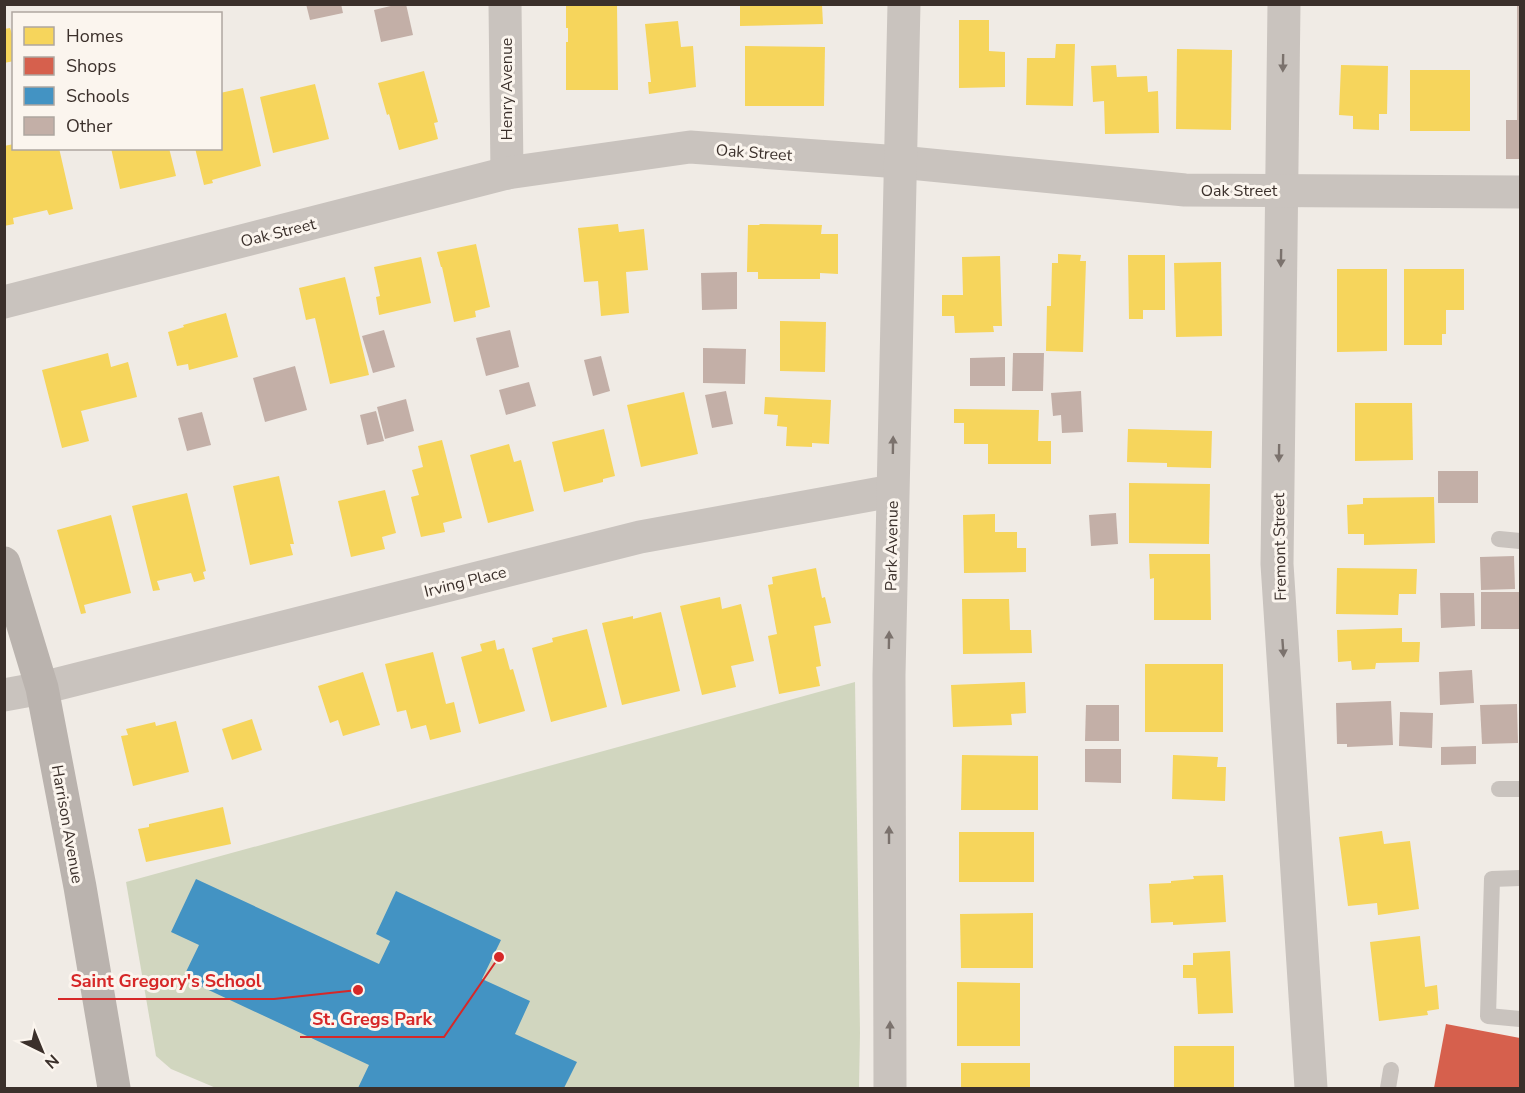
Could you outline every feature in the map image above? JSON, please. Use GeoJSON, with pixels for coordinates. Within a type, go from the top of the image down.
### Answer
{"type":"FeatureCollection","features":[{"type":"Feature","properties":{"kind":"main road","name":"Harrison Avenue"},"geometry":{"type":"LineString","coordinates":[[4,563],[42,688],[80,887],[114,1089]]}},
{"type":"Feature","properties":{"kind":"street","name":"Henry Avenue"},"geometry":{"type":"LineString","coordinates":[[505,4],[507,173]]}},
{"type":"Feature","properties":{"kind":"street","name":"Park Avenue"},"geometry":{"type":"LineString","coordinates":[[890,1089],[889,675],[904,4]]}},
{"type":"Feature","properties":{"kind":"street","name":"Fremont Street"},"geometry":{"type":"LineString","coordinates":[[1284,4],[1277,564],[1311,1089]]}},
{"type":"Feature","properties":{"kind":"street","name":"Oak Street"},"geometry":{"type":"LineString","coordinates":[[4,302],[507,173],[690,147],[900,162],[1185,190],[1521,192]]}},
{"type":"Feature","properties":{"kind":"street","name":"Irving Place"},"geometry":{"type":"LineString","coordinates":[[4,695],[42,688],[640,537],[892,491]]}},
{"type":"Feature","properties":{"kind":"lane"},"geometry":{"type":"LineString","coordinates":[[1499,539],[1521,541]]}},
{"type":"Feature","properties":{"kind":"lane"},"geometry":{"type":"LineString","coordinates":[[1499,789],[1521,789]]}},
{"type":"Feature","properties":{"kind":"lane"},"geometry":{"type":"LineString","coordinates":[[1521,878],[1492,879],[1488,1016],[1521,1019]]}},
{"type":"Feature","properties":{"kind":"lane"},"geometry":{"type":"LineString","coordinates":[[1388,1089],[1391,1070]]}},
{"type":"Feature","properties":{"kind":"green space"},"geometry":{"type":"Polygon","coordinates":[[[855,682],[859,1088],[216,1088],[171,1069],[156,1056],[126,882],[855,682]]]}},
{"type":"Feature","properties":{"kind":"building: Homes"},"geometry":{"type":"Polygon","coordinates":[[[566,4],[617,4],[618,90],[566,90],[568,28],[566,28],[566,4]]]}},
{"type":"Feature","properties":{"kind":"building: Homes"},"geometry":{"type":"Polygon","coordinates":[[[740,5],[822,5],[823,24],[740,26],[740,5]]]}},
{"type":"Feature","properties":{"kind":"building: Homes"},"geometry":{"type":"Polygon","coordinates":[[[959,20],[989,20],[989,51],[1005,52],[1005,87],[959,88],[959,20]]]}},
{"type":"Feature","properties":{"kind":"building: Homes"},"geometry":{"type":"Polygon","coordinates":[[[678,21],[681,47],[693,46],[696,87],[649,94],[648,82],[651,82],[645,24],[678,21]]]}},
{"type":"Feature","properties":{"kind":"building: Homes"},"geometry":{"type":"Polygon","coordinates":[[[10,28],[12,34],[12,61],[4,63],[4,29],[10,28]]]}},
{"type":"Feature","properties":{"kind":"building: Homes"},"geometry":{"type":"Polygon","coordinates":[[[1056,44],[1075,44],[1073,106],[1026,105],[1027,58],[1055,58],[1056,44]]]}},
{"type":"Feature","properties":{"kind":"building: Homes"},"geometry":{"type":"Polygon","coordinates":[[[745,46],[825,47],[824,106],[745,106],[745,46]]]}},
{"type":"Feature","properties":{"kind":"building: Homes"},"geometry":{"type":"Polygon","coordinates":[[[1177,49],[1232,50],[1231,130],[1176,129],[1177,49]]]}},
{"type":"Feature","properties":{"kind":"building: Homes"},"geometry":{"type":"Polygon","coordinates":[[[1116,65],[1117,77],[1147,76],[1148,92],[1158,91],[1159,133],[1105,134],[1104,101],[1093,102],[1091,66],[1116,65]]]}},
{"type":"Feature","properties":{"kind":"building: Homes"},"geometry":{"type":"Polygon","coordinates":[[[1341,65],[1388,66],[1387,114],[1379,114],[1379,130],[1353,129],[1353,116],[1339,115],[1341,65]]]}},
{"type":"Feature","properties":{"kind":"building: Homes"},"geometry":{"type":"Polygon","coordinates":[[[1410,70],[1470,70],[1470,131],[1410,131],[1410,70]]]}},
{"type":"Feature","properties":{"kind":"building: Homes"},"geometry":{"type":"Polygon","coordinates":[[[424,71],[438,122],[434,123],[438,139],[399,150],[378,83],[424,71]]]}},
{"type":"Feature","properties":{"kind":"building: Homes"},"geometry":{"type":"Polygon","coordinates":[[[315,84],[329,139],[273,153],[260,97],[315,84]]]}},
{"type":"Feature","properties":{"kind":"building: Homes"},"geometry":{"type":"Polygon","coordinates":[[[243,88],[261,166],[212,180],[213,183],[204,185],[195,150],[222,150],[222,93],[243,88]]]}},
{"type":"Feature","properties":{"kind":"building: Homes"},"geometry":{"type":"Polygon","coordinates":[[[12,144],[12,150],[59,150],[73,209],[49,215],[47,210],[13,218],[14,224],[4,226],[4,146],[12,144]]]}},
{"type":"Feature","properties":{"kind":"building: Homes"},"geometry":{"type":"Polygon","coordinates":[[[111,150],[170,150],[176,176],[120,189],[111,150]]]}},
{"type":"Feature","properties":{"kind":"building: Homes"},"geometry":{"type":"Polygon","coordinates":[[[618,224],[619,232],[644,229],[648,270],[626,272],[629,313],[601,316],[598,281],[584,282],[578,228],[618,224]]]}},
{"type":"Feature","properties":{"kind":"building: Homes"},"geometry":{"type":"Polygon","coordinates":[[[748,225],[822,225],[821,234],[838,234],[838,274],[820,273],[820,279],[758,279],[758,272],[747,272],[748,225]]]}},
{"type":"Feature","properties":{"kind":"building: Homes"},"geometry":{"type":"Polygon","coordinates":[[[476,244],[490,307],[475,311],[476,317],[454,322],[437,252],[476,244]]]}},
{"type":"Feature","properties":{"kind":"building: Homes"},"geometry":{"type":"Polygon","coordinates":[[[1058,254],[1081,255],[1080,261],[1086,261],[1083,352],[1046,351],[1047,306],[1051,306],[1052,263],[1058,263],[1058,254]]]}},
{"type":"Feature","properties":{"kind":"building: Homes"},"geometry":{"type":"Polygon","coordinates":[[[1128,255],[1165,255],[1165,310],[1143,310],[1143,319],[1129,319],[1128,255]]]}},
{"type":"Feature","properties":{"kind":"building: Homes"},"geometry":{"type":"Polygon","coordinates":[[[1000,256],[1002,326],[993,326],[994,332],[955,333],[954,316],[942,316],[942,295],[963,295],[962,257],[1000,256]]]}},
{"type":"Feature","properties":{"kind":"building: Homes"},"geometry":{"type":"Polygon","coordinates":[[[421,257],[431,303],[379,315],[376,297],[380,296],[374,267],[421,257]]]}},
{"type":"Feature","properties":{"kind":"building: Homes"},"geometry":{"type":"Polygon","coordinates":[[[1221,262],[1222,336],[1176,337],[1174,263],[1221,262]]]}},
{"type":"Feature","properties":{"kind":"building: Homes"},"geometry":{"type":"Polygon","coordinates":[[[1337,269],[1387,269],[1387,351],[1337,352],[1337,269]]]}},
{"type":"Feature","properties":{"kind":"building: Homes"},"geometry":{"type":"Polygon","coordinates":[[[1404,269],[1464,269],[1464,310],[1446,310],[1446,334],[1442,334],[1442,345],[1404,345],[1404,269]]]}},
{"type":"Feature","properties":{"kind":"building: Homes"},"geometry":{"type":"Polygon","coordinates":[[[345,277],[369,375],[330,384],[315,318],[306,320],[299,288],[345,277]]]}},
{"type":"Feature","properties":{"kind":"building: Homes"},"geometry":{"type":"Polygon","coordinates":[[[226,313],[238,357],[189,370],[188,364],[177,366],[168,332],[184,327],[183,325],[226,313]]]}},
{"type":"Feature","properties":{"kind":"building: Homes"},"geometry":{"type":"Polygon","coordinates":[[[780,321],[826,322],[825,372],[780,371],[780,321]]]}},
{"type":"Feature","properties":{"kind":"building: Homes"},"geometry":{"type":"Polygon","coordinates":[[[108,353],[111,367],[128,362],[137,397],[81,411],[89,441],[62,448],[42,370],[108,353]]]}},
{"type":"Feature","properties":{"kind":"building: Homes"},"geometry":{"type":"Polygon","coordinates":[[[684,392],[698,454],[641,467],[627,405],[684,392]]]}},
{"type":"Feature","properties":{"kind":"building: Homes"},"geometry":{"type":"Polygon","coordinates":[[[765,397],[831,400],[829,444],[812,443],[812,447],[786,446],[787,427],[777,426],[778,415],[764,414],[765,397]]]}},
{"type":"Feature","properties":{"kind":"building: Homes"},"geometry":{"type":"Polygon","coordinates":[[[1355,403],[1412,403],[1413,460],[1355,461],[1355,403]]]}},
{"type":"Feature","properties":{"kind":"building: Homes"},"geometry":{"type":"Polygon","coordinates":[[[954,409],[1039,410],[1038,441],[1051,441],[1051,464],[988,464],[988,444],[964,444],[964,423],[954,423],[954,409]]]}},
{"type":"Feature","properties":{"kind":"building: Homes"},"geometry":{"type":"Polygon","coordinates":[[[604,429],[615,476],[603,479],[603,482],[564,492],[552,442],[604,429]]]}},
{"type":"Feature","properties":{"kind":"building: Homes"},"geometry":{"type":"Polygon","coordinates":[[[1128,429],[1212,431],[1211,468],[1167,467],[1167,463],[1127,462],[1128,429]]]}},
{"type":"Feature","properties":{"kind":"building: Homes"},"geometry":{"type":"Polygon","coordinates":[[[442,440],[462,518],[443,523],[445,532],[421,537],[411,497],[419,495],[412,470],[423,467],[418,446],[442,440]]]}},
{"type":"Feature","properties":{"kind":"building: Homes"},"geometry":{"type":"Polygon","coordinates":[[[509,444],[514,462],[521,460],[534,511],[488,523],[470,455],[509,444]]]}},
{"type":"Feature","properties":{"kind":"building: Homes"},"geometry":{"type":"Polygon","coordinates":[[[279,476],[294,544],[290,544],[293,555],[250,565],[233,486],[279,476]]]}},
{"type":"Feature","properties":{"kind":"building: Homes"},"geometry":{"type":"Polygon","coordinates":[[[1129,483],[1210,484],[1209,544],[1129,543],[1129,483]]]}},
{"type":"Feature","properties":{"kind":"building: Homes"},"geometry":{"type":"Polygon","coordinates":[[[385,490],[396,533],[382,537],[385,549],[351,557],[338,501],[385,490]]]}},
{"type":"Feature","properties":{"kind":"building: Homes"},"geometry":{"type":"Polygon","coordinates":[[[187,493],[206,571],[203,572],[205,579],[194,582],[191,573],[157,581],[160,590],[153,591],[132,506],[187,493]]]}},
{"type":"Feature","properties":{"kind":"building: Homes"},"geometry":{"type":"Polygon","coordinates":[[[1434,497],[1435,543],[1364,545],[1364,534],[1348,534],[1347,505],[1363,504],[1363,498],[1434,497]]]}},
{"type":"Feature","properties":{"kind":"building: Homes"},"geometry":{"type":"Polygon","coordinates":[[[995,514],[995,532],[1017,532],[1017,548],[1026,548],[1026,572],[964,573],[963,515],[995,514]]]}},
{"type":"Feature","properties":{"kind":"building: Homes"},"geometry":{"type":"Polygon","coordinates":[[[111,515],[131,593],[84,605],[86,613],[81,614],[57,530],[111,515]]]}},
{"type":"Feature","properties":{"kind":"building: Homes"},"geometry":{"type":"Polygon","coordinates":[[[1149,554],[1210,554],[1211,620],[1154,620],[1154,578],[1150,579],[1149,554]]]}},
{"type":"Feature","properties":{"kind":"building: Homes"},"geometry":{"type":"Polygon","coordinates":[[[816,568],[822,598],[825,597],[831,623],[814,626],[821,666],[816,667],[820,686],[779,694],[768,636],[777,634],[768,585],[773,584],[772,577],[816,568]]]}},
{"type":"Feature","properties":{"kind":"building: Homes"},"geometry":{"type":"Polygon","coordinates":[[[1337,568],[1417,569],[1416,594],[1399,594],[1398,615],[1336,614],[1337,568]]]}},
{"type":"Feature","properties":{"kind":"building: Homes"},"geometry":{"type":"Polygon","coordinates":[[[720,597],[722,609],[741,604],[754,661],[731,666],[736,687],[702,695],[680,606],[720,597]]]}},
{"type":"Feature","properties":{"kind":"building: Homes"},"geometry":{"type":"Polygon","coordinates":[[[962,599],[1009,599],[1010,630],[1031,630],[1032,653],[963,654],[962,599]]]}},
{"type":"Feature","properties":{"kind":"building: Homes"},"geometry":{"type":"Polygon","coordinates":[[[661,612],[680,691],[622,705],[602,623],[661,612]]]}},
{"type":"Feature","properties":{"kind":"building: Homes"},"geometry":{"type":"Polygon","coordinates":[[[1402,628],[1402,642],[1420,642],[1419,662],[1376,663],[1375,669],[1352,670],[1351,661],[1338,662],[1337,630],[1402,628]]]}},
{"type":"Feature","properties":{"kind":"building: Homes"},"geometry":{"type":"Polygon","coordinates":[[[587,629],[607,707],[551,722],[532,648],[553,642],[552,638],[587,629]]]}},
{"type":"Feature","properties":{"kind":"building: Homes"},"geometry":{"type":"Polygon","coordinates":[[[495,640],[497,650],[504,648],[510,670],[513,669],[525,711],[479,724],[461,657],[482,651],[480,644],[495,640]]]}},
{"type":"Feature","properties":{"kind":"building: Homes"},"geometry":{"type":"Polygon","coordinates":[[[433,652],[446,704],[454,702],[461,732],[430,740],[426,725],[411,729],[406,710],[397,712],[385,664],[433,652]]]}},
{"type":"Feature","properties":{"kind":"building: Homes"},"geometry":{"type":"Polygon","coordinates":[[[1145,664],[1223,664],[1223,732],[1145,732],[1145,664]]]}},
{"type":"Feature","properties":{"kind":"building: Homes"},"geometry":{"type":"Polygon","coordinates":[[[363,672],[380,725],[343,736],[338,720],[330,723],[318,686],[363,672]]]}},
{"type":"Feature","properties":{"kind":"building: Homes"},"geometry":{"type":"Polygon","coordinates":[[[1025,682],[1026,713],[1011,714],[1012,725],[953,727],[951,685],[1025,682]]]}},
{"type":"Feature","properties":{"kind":"building: Homes"},"geometry":{"type":"Polygon","coordinates":[[[252,719],[262,750],[232,760],[222,729],[252,719]]]}},
{"type":"Feature","properties":{"kind":"building: Homes"},"geometry":{"type":"Polygon","coordinates":[[[176,721],[189,772],[133,786],[121,736],[128,735],[126,729],[155,722],[156,726],[176,721]]]}},
{"type":"Feature","properties":{"kind":"building: Homes"},"geometry":{"type":"Polygon","coordinates":[[[962,755],[1038,756],[1038,810],[961,810],[962,755]]]}},
{"type":"Feature","properties":{"kind":"building: Homes"},"geometry":{"type":"Polygon","coordinates":[[[1173,755],[1218,757],[1217,767],[1226,767],[1225,801],[1172,799],[1173,755]]]}},
{"type":"Feature","properties":{"kind":"building: Homes"},"geometry":{"type":"Polygon","coordinates":[[[223,807],[231,844],[146,862],[138,829],[149,827],[149,824],[223,807]]]}},
{"type":"Feature","properties":{"kind":"building: Homes"},"geometry":{"type":"Polygon","coordinates":[[[1382,831],[1384,844],[1410,841],[1419,909],[1378,915],[1377,903],[1348,906],[1339,837],[1382,831]]]}},
{"type":"Feature","properties":{"kind":"building: Homes"},"geometry":{"type":"Polygon","coordinates":[[[959,832],[1034,832],[1034,882],[959,882],[959,832]]]}},
{"type":"Feature","properties":{"kind":"building: Homes"},"geometry":{"type":"Polygon","coordinates":[[[1223,875],[1226,922],[1173,925],[1173,922],[1151,923],[1149,884],[1194,879],[1193,876],[1223,875]]]}},
{"type":"Feature","properties":{"kind":"building: Homes"},"geometry":{"type":"Polygon","coordinates":[[[1033,913],[1033,968],[961,968],[960,914],[1033,913]]]}},
{"type":"Feature","properties":{"kind":"building: Homes"},"geometry":{"type":"Polygon","coordinates":[[[1420,936],[1425,987],[1437,985],[1439,1009],[1427,1011],[1428,1015],[1379,1021],[1370,942],[1420,936]]]}},
{"type":"Feature","properties":{"kind":"building: Homes"},"geometry":{"type":"Polygon","coordinates":[[[1230,951],[1233,1013],[1198,1014],[1196,978],[1183,978],[1183,965],[1193,965],[1193,953],[1230,951]]]}},
{"type":"Feature","properties":{"kind":"building: Homes"},"geometry":{"type":"Polygon","coordinates":[[[957,982],[1020,983],[1020,1046],[957,1046],[957,982]]]}},
{"type":"Feature","properties":{"kind":"building: Homes"},"geometry":{"type":"Polygon","coordinates":[[[1174,1046],[1234,1046],[1234,1088],[1174,1088],[1174,1046]]]}},
{"type":"Feature","properties":{"kind":"building: Homes"},"geometry":{"type":"Polygon","coordinates":[[[961,1063],[1030,1063],[1030,1088],[961,1088],[961,1063]]]}},
{"type":"Feature","properties":{"kind":"building: Shops"},"geometry":{"type":"Polygon","coordinates":[[[1446,1024],[1520,1038],[1520,1088],[1434,1088],[1446,1024]]]}},
{"type":"Feature","properties":{"kind":"building: Schools"},"geometry":{"type":"Polygon","coordinates":[[[196,879],[379,964],[390,941],[376,934],[396,891],[501,940],[482,979],[530,1001],[515,1034],[577,1062],[564,1088],[358,1088],[369,1065],[183,978],[199,945],[171,932],[196,879]]]}},
{"type":"Feature","properties":{"kind":"building: Other"},"geometry":{"type":"Polygon","coordinates":[[[306,4],[341,4],[343,13],[310,20],[306,4]]]}},
{"type":"Feature","properties":{"kind":"building: Other"},"geometry":{"type":"Polygon","coordinates":[[[406,4],[413,35],[381,42],[374,10],[406,4]]]}},
{"type":"Feature","properties":{"kind":"building: Other"},"geometry":{"type":"Polygon","coordinates":[[[1517,4],[1520,4],[1520,159],[1506,159],[1506,120],[1517,120],[1517,4]]]}},
{"type":"Feature","properties":{"kind":"building: Other"},"geometry":{"type":"Polygon","coordinates":[[[737,272],[737,309],[702,310],[701,273],[737,272]]]}},
{"type":"Feature","properties":{"kind":"building: Other"},"geometry":{"type":"Polygon","coordinates":[[[384,330],[395,367],[373,373],[362,336],[384,330]]]}},
{"type":"Feature","properties":{"kind":"building: Other"},"geometry":{"type":"Polygon","coordinates":[[[510,330],[519,367],[486,376],[476,338],[510,330]]]}},
{"type":"Feature","properties":{"kind":"building: Other"},"geometry":{"type":"Polygon","coordinates":[[[703,348],[746,349],[745,384],[703,383],[703,348]]]}},
{"type":"Feature","properties":{"kind":"building: Other"},"geometry":{"type":"Polygon","coordinates":[[[1013,353],[1044,353],[1043,391],[1012,391],[1013,353]]]}},
{"type":"Feature","properties":{"kind":"building: Other"},"geometry":{"type":"Polygon","coordinates":[[[601,356],[610,391],[593,396],[584,360],[601,356]]]}},
{"type":"Feature","properties":{"kind":"building: Other"},"geometry":{"type":"Polygon","coordinates":[[[1005,357],[1005,386],[970,386],[970,358],[1005,357]]]}},
{"type":"Feature","properties":{"kind":"building: Other"},"geometry":{"type":"Polygon","coordinates":[[[295,366],[307,410],[265,422],[253,378],[295,366]]]}},
{"type":"Feature","properties":{"kind":"building: Other"},"geometry":{"type":"Polygon","coordinates":[[[529,382],[536,406],[506,415],[499,390],[529,382]]]}},
{"type":"Feature","properties":{"kind":"building: Other"},"geometry":{"type":"Polygon","coordinates":[[[726,391],[733,424],[712,428],[705,395],[726,391]]]}},
{"type":"Feature","properties":{"kind":"building: Other"},"geometry":{"type":"Polygon","coordinates":[[[1081,391],[1083,432],[1062,433],[1061,415],[1053,416],[1051,393],[1081,391]]]}},
{"type":"Feature","properties":{"kind":"building: Other"},"geometry":{"type":"Polygon","coordinates":[[[406,399],[414,431],[385,439],[377,407],[406,399]]]}},
{"type":"Feature","properties":{"kind":"building: Other"},"geometry":{"type":"Polygon","coordinates":[[[376,411],[384,441],[367,445],[360,415],[376,411]]]}},
{"type":"Feature","properties":{"kind":"building: Other"},"geometry":{"type":"Polygon","coordinates":[[[202,412],[211,445],[187,451],[178,418],[202,412]]]}},
{"type":"Feature","properties":{"kind":"building: Other"},"geometry":{"type":"Polygon","coordinates":[[[1438,471],[1478,471],[1478,503],[1438,503],[1438,471]]]}},
{"type":"Feature","properties":{"kind":"building: Other"},"geometry":{"type":"Polygon","coordinates":[[[1116,513],[1118,544],[1091,546],[1089,515],[1116,513]]]}},
{"type":"Feature","properties":{"kind":"building: Other"},"geometry":{"type":"Polygon","coordinates":[[[1514,556],[1515,589],[1481,590],[1480,557],[1514,556]]]}},
{"type":"Feature","properties":{"kind":"building: Other"},"geometry":{"type":"Polygon","coordinates":[[[1481,592],[1520,592],[1520,629],[1481,629],[1481,592]]]}},
{"type":"Feature","properties":{"kind":"building: Other"},"geometry":{"type":"Polygon","coordinates":[[[1440,593],[1474,593],[1475,626],[1441,628],[1440,593]]]}},
{"type":"Feature","properties":{"kind":"building: Other"},"geometry":{"type":"Polygon","coordinates":[[[1472,670],[1474,703],[1440,705],[1439,672],[1472,670]]]}},
{"type":"Feature","properties":{"kind":"building: Other"},"geometry":{"type":"Polygon","coordinates":[[[1391,701],[1393,745],[1347,747],[1347,744],[1337,744],[1336,703],[1391,701]]]}},
{"type":"Feature","properties":{"kind":"building: Other"},"geometry":{"type":"Polygon","coordinates":[[[1517,704],[1518,743],[1482,744],[1480,705],[1517,704]]]}},
{"type":"Feature","properties":{"kind":"building: Other"},"geometry":{"type":"Polygon","coordinates":[[[1086,705],[1119,705],[1119,741],[1085,741],[1086,705]]]}},
{"type":"Feature","properties":{"kind":"building: Other"},"geometry":{"type":"Polygon","coordinates":[[[1400,712],[1433,713],[1432,748],[1399,746],[1400,712]]]}},
{"type":"Feature","properties":{"kind":"building: Other"},"geometry":{"type":"Polygon","coordinates":[[[1476,746],[1476,764],[1441,765],[1441,747],[1476,746]]]}},
{"type":"Feature","properties":{"kind":"building: Other"},"geometry":{"type":"Polygon","coordinates":[[[1085,749],[1121,749],[1121,783],[1085,782],[1085,749]]]}},
{"type":"Feature","properties":{"kind":"place","name":"St. Gregs Park"},"geometry":{"type":"Point","coordinates":[499,957]}},
{"type":"Feature","properties":{"kind":"place","name":"Saint Gregory's School"},"geometry":{"type":"Point","coordinates":[358,990]}}]}
